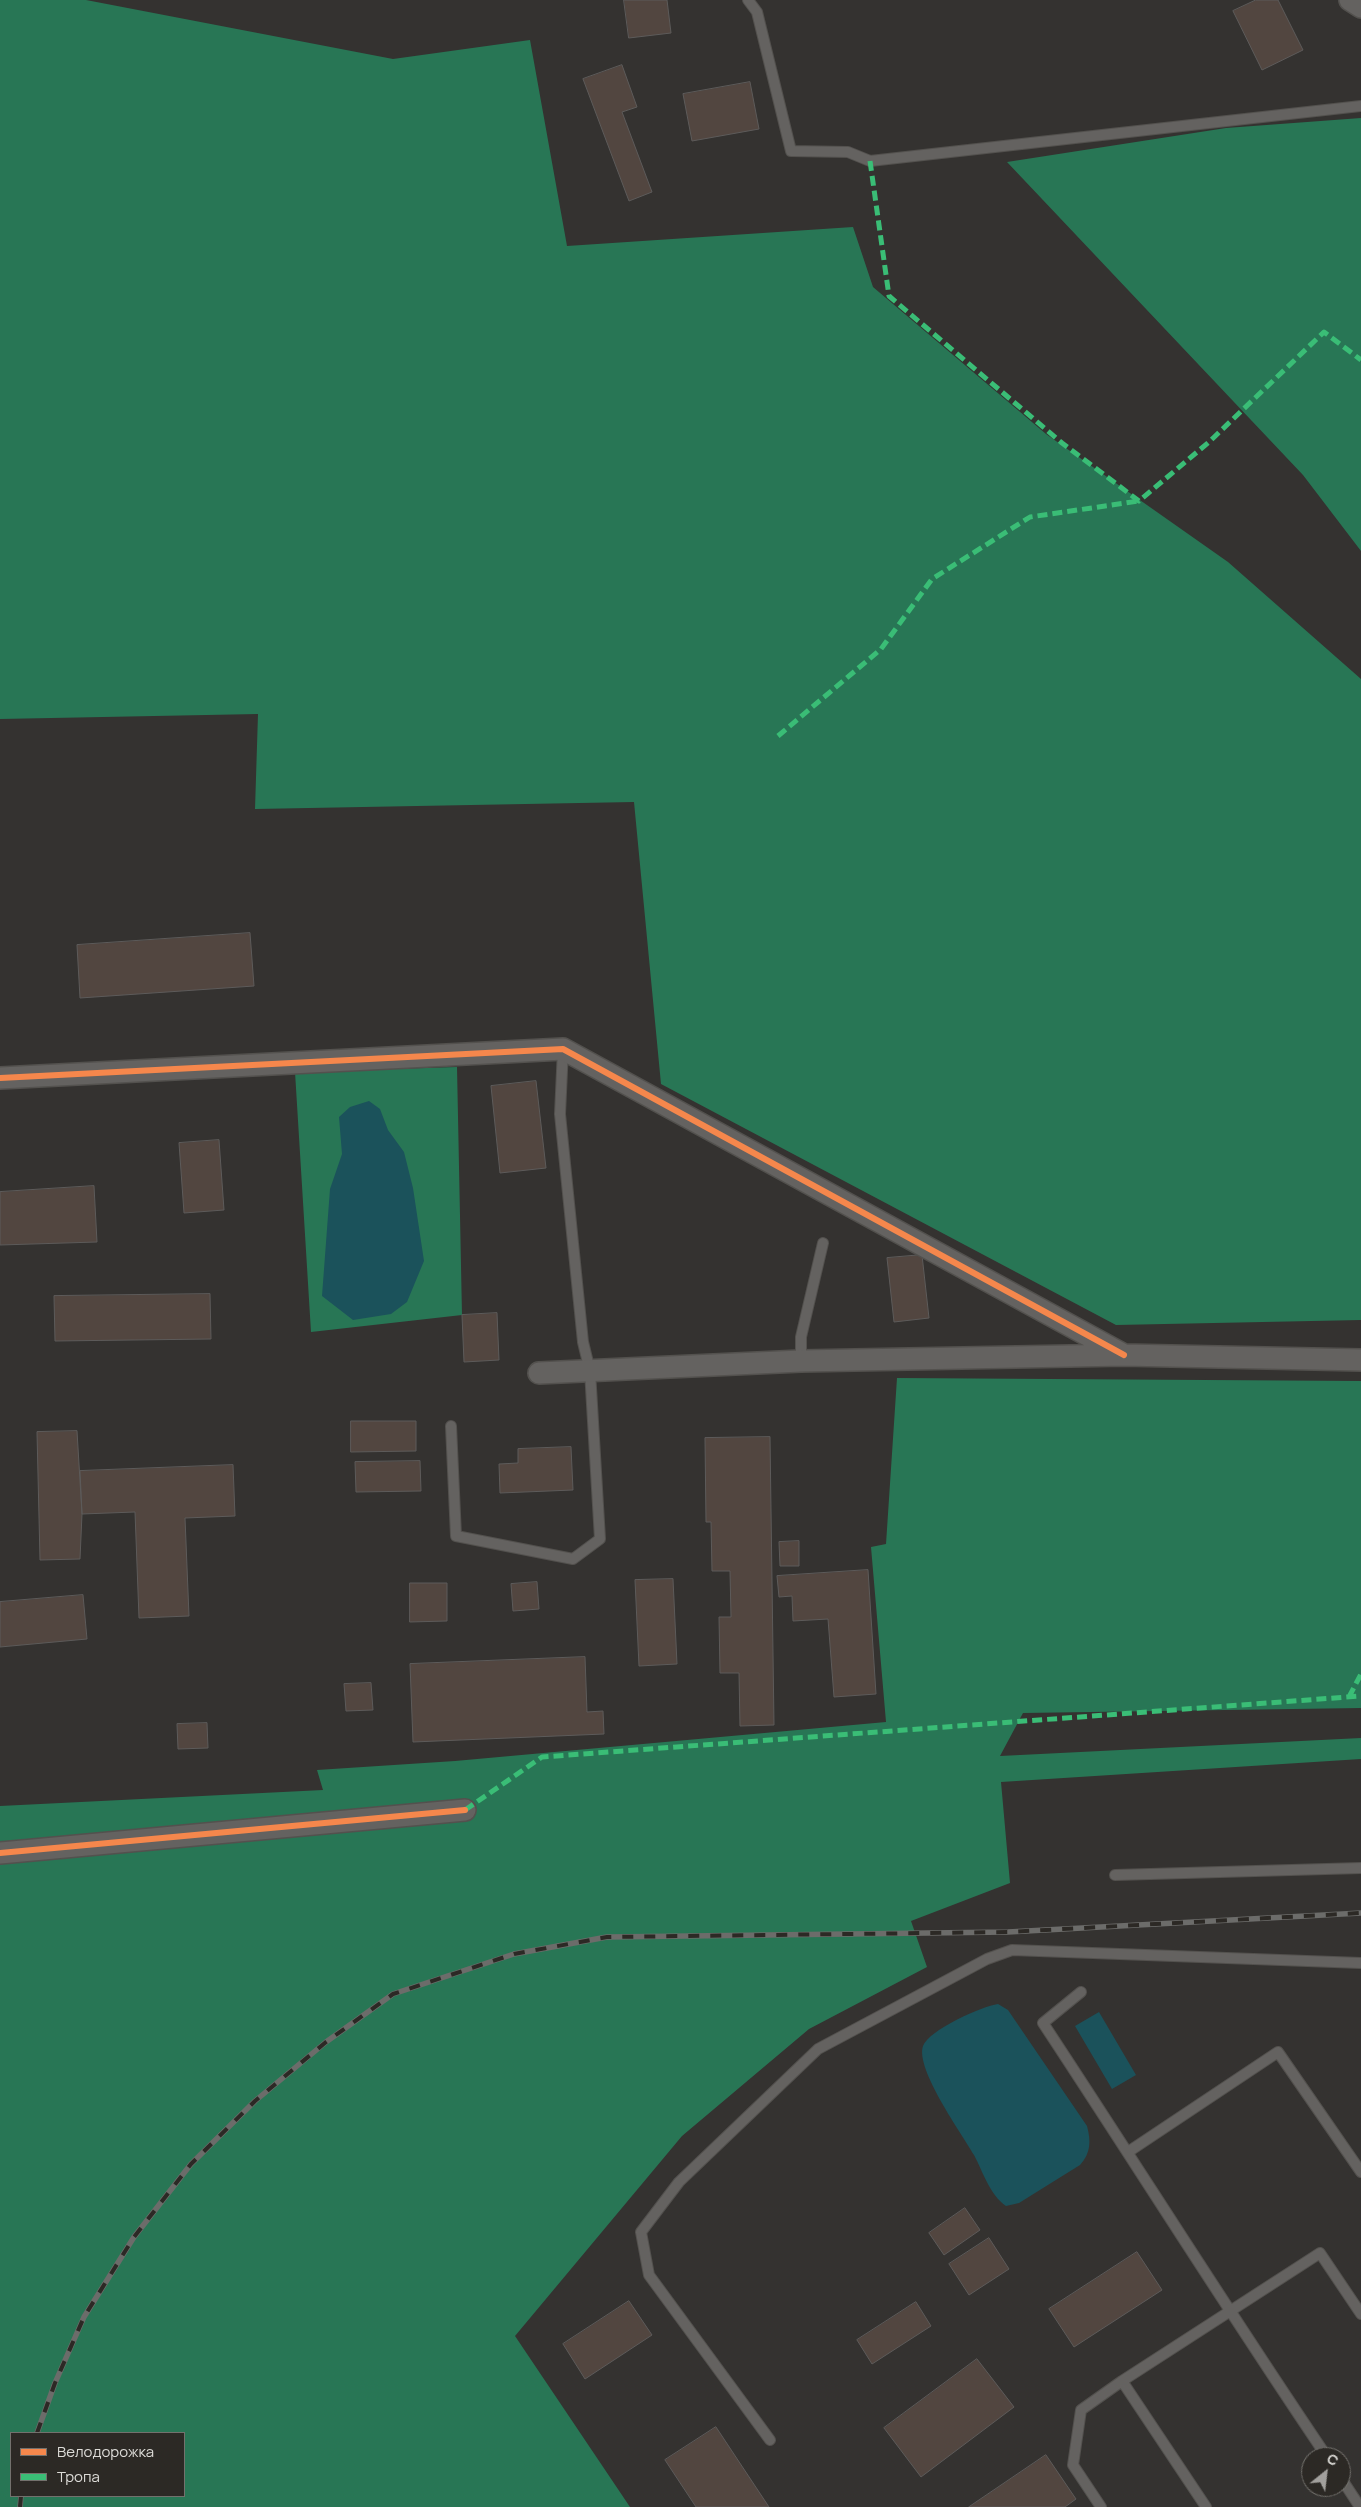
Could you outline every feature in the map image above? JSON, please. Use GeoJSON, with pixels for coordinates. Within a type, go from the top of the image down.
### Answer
{"type":"FeatureCollection","features":[{"type":"Feature","properties":{"kind":"street"},"geometry":{"type":"LineString","coordinates":[[1350,0],[1361,7]]}},
{"type":"Feature","properties":{"kind":"street"},"geometry":{"type":"LineString","coordinates":[[0,1078],[563,1050],[1124,1355]]}},
{"type":"Feature","properties":{"kind":"street"},"geometry":{"type":"LineString","coordinates":[[539,1373],[801,1361],[1124,1355],[1361,1360]]}},
{"type":"Feature","properties":{"kind":"street"},"geometry":{"type":"LineString","coordinates":[[0,1853],[465,1810]]}},
{"type":"Feature","properties":{"kind":"lane"},"geometry":{"type":"LineString","coordinates":[[748,0],[757,12],[791,151],[848,152],[870,161],[1361,106]]}},
{"type":"Feature","properties":{"kind":"lane"},"geometry":{"type":"LineString","coordinates":[[451,1426],[456,1536],[573,1559],[600,1539],[590,1370],[583,1342],[560,1114],[563,1050]]}},
{"type":"Feature","properties":{"kind":"lane"},"geometry":{"type":"LineString","coordinates":[[801,1361],[801,1337],[823,1242]]}},
{"type":"Feature","properties":{"kind":"lane"},"geometry":{"type":"LineString","coordinates":[[1115,1875],[1361,1868]]}},
{"type":"Feature","properties":{"kind":"lane"},"geometry":{"type":"LineString","coordinates":[[770,2440],[649,2275],[641,2232],[680,2182],[818,2049],[987,1959],[1012,1950],[1361,1962]]}},
{"type":"Feature","properties":{"kind":"lane"},"geometry":{"type":"LineString","coordinates":[[1080,1992],[1043,2023],[1128,2152],[1228,2310],[1320,2447]]}},
{"type":"Feature","properties":{"kind":"lane"},"geometry":{"type":"LineString","coordinates":[[1128,2152],[1278,2052],[1361,2172]]}},
{"type":"Feature","properties":{"kind":"lane"},"geometry":{"type":"LineString","coordinates":[[1101,2507],[1073,2465],[1081,2410],[1228,2310],[1320,2253],[1361,2314]]}},
{"type":"Feature","properties":{"kind":"lane"},"geometry":{"type":"LineString","coordinates":[[1122,2381],[1206,2507]]}},
{"type":"Feature","properties":{"kind":"lane"},"geometry":{"type":"LineString","coordinates":[[1351,2493],[1360,2507]]}},
{"type":"Feature","properties":{"kind":"green space"},"geometry":{"type":"Polygon","coordinates":[[[0,0],[86,0],[393,59],[530,40],[567,246],[853,227],[873,287],[1046,434],[1228,562],[1361,679],[1361,1320],[1116,1325],[661,1084],[634,802],[255,809],[258,714],[0,719],[0,0]]]}},
{"type":"Feature","properties":{"kind":"green space"},"geometry":{"type":"Polygon","coordinates":[[[1361,118],[1361,551],[1303,475],[1007,162],[1226,128],[1361,118]]]}},
{"type":"Feature","properties":{"kind":"green space"},"geometry":{"type":"Polygon","coordinates":[[[457,1067],[462,1315],[311,1332],[295,1072],[457,1067]]]}},
{"type":"Feature","properties":{"kind":"green space"},"geometry":{"type":"Polygon","coordinates":[[[897,1378],[1361,1381],[1361,1708],[1023,1713],[1000,1756],[1361,1738],[1361,1759],[1001,1782],[1010,1883],[911,1921],[927,1967],[809,2029],[682,2136],[515,2336],[630,2507],[0,2507],[0,1806],[323,1790],[317,1770],[455,1761],[886,1722],[871,1547],[886,1544],[897,1378]]]}},
{"type":"Feature","properties":{"kind":"water"},"geometry":{"type":"Polygon","coordinates":[[[369,1101],[380,1109],[388,1130],[404,1152],[413,1188],[424,1261],[407,1302],[391,1314],[353,1320],[322,1296],[330,1189],[342,1154],[339,1117],[350,1107],[369,1101]]]}},
{"type":"Feature","properties":{"kind":"water"},"geometry":{"type":"Polygon","coordinates":[[[998,2004],[1008,2010],[1087,2126],[1089,2137],[1088,2151],[1080,2165],[1019,2203],[1006,2206],[991,2190],[974,2155],[932,2085],[922,2056],[923,2046],[927,2040],[945,2026],[969,2014],[998,2004]]]}},
{"type":"Feature","properties":{"kind":"water"},"geometry":{"type":"Polygon","coordinates":[[[1099,2012],[1136,2075],[1112,2089],[1075,2026],[1099,2012]]]}},
{"type":"Feature","properties":{"kind":"building"},"geometry":{"type":"Polygon","coordinates":[[[624,0],[667,0],[671,33],[629,38],[624,0]]]}},
{"type":"Feature","properties":{"kind":"building"},"geometry":{"type":"Polygon","coordinates":[[[1256,0],[1278,0],[1303,50],[1262,70],[1233,11],[1256,0]]]}},
{"type":"Feature","properties":{"kind":"building"},"geometry":{"type":"Polygon","coordinates":[[[622,65],[637,107],[622,112],[652,192],[629,201],[583,79],[622,65]]]}},
{"type":"Feature","properties":{"kind":"building"},"geometry":{"type":"Polygon","coordinates":[[[750,82],[759,129],[692,141],[683,94],[750,82]]]}},
{"type":"Feature","properties":{"kind":"building"},"geometry":{"type":"Polygon","coordinates":[[[250,933],[254,986],[80,998],[77,945],[250,933]]]}},
{"type":"Feature","properties":{"kind":"building"},"geometry":{"type":"Polygon","coordinates":[[[536,1081],[546,1168],[500,1173],[491,1086],[536,1081]]]}},
{"type":"Feature","properties":{"kind":"building"},"geometry":{"type":"Polygon","coordinates":[[[219,1140],[224,1210],[184,1213],[179,1143],[219,1140]]]}},
{"type":"Feature","properties":{"kind":"building"},"geometry":{"type":"Polygon","coordinates":[[[94,1186],[97,1242],[0,1245],[0,1192],[94,1186]]]}},
{"type":"Feature","properties":{"kind":"building"},"geometry":{"type":"Polygon","coordinates":[[[922,1255],[929,1318],[894,1322],[887,1258],[922,1255]]]}},
{"type":"Feature","properties":{"kind":"building"},"geometry":{"type":"Polygon","coordinates":[[[210,1294],[211,1339],[55,1341],[54,1296],[210,1294]]]}},
{"type":"Feature","properties":{"kind":"building"},"geometry":{"type":"Polygon","coordinates":[[[497,1313],[499,1360],[464,1362],[462,1315],[497,1313]]]}},
{"type":"Feature","properties":{"kind":"building"},"geometry":{"type":"Polygon","coordinates":[[[351,1421],[416,1421],[416,1451],[351,1452],[351,1421]]]}},
{"type":"Feature","properties":{"kind":"building"},"geometry":{"type":"Polygon","coordinates":[[[77,1431],[82,1514],[80,1559],[40,1560],[37,1432],[77,1431]]]}},
{"type":"Feature","properties":{"kind":"building"},"geometry":{"type":"Polygon","coordinates":[[[770,1437],[774,1725],[740,1726],[739,1673],[720,1673],[719,1617],[731,1617],[730,1571],[712,1571],[711,1522],[706,1522],[705,1438],[770,1437]]]}},
{"type":"Feature","properties":{"kind":"building"},"geometry":{"type":"Polygon","coordinates":[[[571,1447],[573,1490],[500,1493],[499,1464],[518,1463],[518,1449],[571,1447]]]}},
{"type":"Feature","properties":{"kind":"building"},"geometry":{"type":"Polygon","coordinates":[[[420,1461],[421,1491],[356,1492],[355,1462],[420,1461]]]}},
{"type":"Feature","properties":{"kind":"building"},"geometry":{"type":"Polygon","coordinates":[[[233,1465],[235,1516],[185,1518],[189,1616],[139,1618],[135,1512],[82,1514],[80,1471],[233,1465]]]}},
{"type":"Feature","properties":{"kind":"building"},"geometry":{"type":"Polygon","coordinates":[[[799,1541],[799,1566],[780,1566],[779,1542],[799,1541]]]}},
{"type":"Feature","properties":{"kind":"building"},"geometry":{"type":"Polygon","coordinates":[[[868,1570],[876,1694],[834,1697],[828,1619],[793,1621],[792,1596],[779,1597],[777,1576],[868,1570]]]}},
{"type":"Feature","properties":{"kind":"building"},"geometry":{"type":"Polygon","coordinates":[[[673,1579],[677,1664],[639,1666],[635,1580],[673,1579]]]}},
{"type":"Feature","properties":{"kind":"building"},"geometry":{"type":"Polygon","coordinates":[[[537,1582],[539,1609],[513,1611],[511,1584],[537,1582]]]}},
{"type":"Feature","properties":{"kind":"building"},"geometry":{"type":"Polygon","coordinates":[[[410,1583],[447,1583],[447,1621],[410,1622],[410,1583]]]}},
{"type":"Feature","properties":{"kind":"building"},"geometry":{"type":"Polygon","coordinates":[[[83,1595],[87,1639],[0,1647],[0,1602],[83,1595]]]}},
{"type":"Feature","properties":{"kind":"building"},"geometry":{"type":"Polygon","coordinates":[[[585,1657],[587,1712],[603,1711],[604,1734],[413,1742],[410,1664],[585,1657]]]}},
{"type":"Feature","properties":{"kind":"building"},"geometry":{"type":"Polygon","coordinates":[[[371,1683],[373,1710],[346,1711],[344,1684],[371,1683]]]}},
{"type":"Feature","properties":{"kind":"building"},"geometry":{"type":"Polygon","coordinates":[[[207,1723],[208,1748],[178,1749],[177,1724],[207,1723]]]}},
{"type":"Feature","properties":{"kind":"building"},"geometry":{"type":"Polygon","coordinates":[[[965,2208],[980,2230],[944,2255],[929,2233],[965,2208]]]}},
{"type":"Feature","properties":{"kind":"building"},"geometry":{"type":"Polygon","coordinates":[[[989,2238],[1009,2269],[969,2295],[949,2264],[989,2238]]]}},
{"type":"Feature","properties":{"kind":"building"},"geometry":{"type":"Polygon","coordinates":[[[1137,2252],[1162,2290],[1074,2347],[1049,2309],[1137,2252]]]}},
{"type":"Feature","properties":{"kind":"building"},"geometry":{"type":"Polygon","coordinates":[[[629,2301],[652,2335],[585,2379],[563,2344],[629,2301]]]}},
{"type":"Feature","properties":{"kind":"building"},"geometry":{"type":"Polygon","coordinates":[[[916,2302],[931,2326],[872,2364],[857,2340],[916,2302]]]}},
{"type":"Feature","properties":{"kind":"building"},"geometry":{"type":"Polygon","coordinates":[[[977,2359],[1014,2407],[921,2477],[884,2428],[977,2359]]]}},
{"type":"Feature","properties":{"kind":"building"},"geometry":{"type":"Polygon","coordinates":[[[716,2427],[769,2507],[696,2507],[665,2460],[716,2427]]]}},
{"type":"Feature","properties":{"kind":"building"},"geometry":{"type":"Polygon","coordinates":[[[1046,2455],[1076,2499],[1065,2507],[969,2507],[1046,2455]]]}},
{"type":"Feature","properties":{"kind":"railway"},"geometry":{"type":"LineString","coordinates":[[37,2432],[55,2383],[84,2317],[134,2237],[191,2164],[255,2101],[326,2042],[393,1994],[514,1954],[607,1937],[1008,1932],[1361,1913]]}},
{"type":"Feature","properties":{"kind":"railway"},"geometry":{"type":"LineString","coordinates":[[20,2507],[21,2497]]}},
{"type":"Feature","properties":{"kind":"marked path"},"geometry":{"type":"LineString","coordinates":[[870,161],[889,296],[1062,443],[1139,501],[1209,442],[1324,332],[1361,360]]}},
{"type":"Feature","properties":{"kind":"marked path"},"geometry":{"type":"LineString","coordinates":[[778,736],[881,649],[932,579],[1030,517],[1139,501]]}},
{"type":"Feature","properties":{"kind":"marked path"},"geometry":{"type":"LineString","coordinates":[[1349,1697],[1361,1674]]}},
{"type":"Feature","properties":{"kind":"marked path"},"geometry":{"type":"LineString","coordinates":[[465,1810],[542,1757],[1361,1696]]}},
{"type":"Feature","properties":{"kind":"cycle path"},"geometry":{"type":"LineString","coordinates":[[0,1078],[563,1049],[1124,1355]]}},
{"type":"Feature","properties":{"kind":"cycle path"},"geometry":{"type":"LineString","coordinates":[[0,1853],[465,1810]]}}]}
